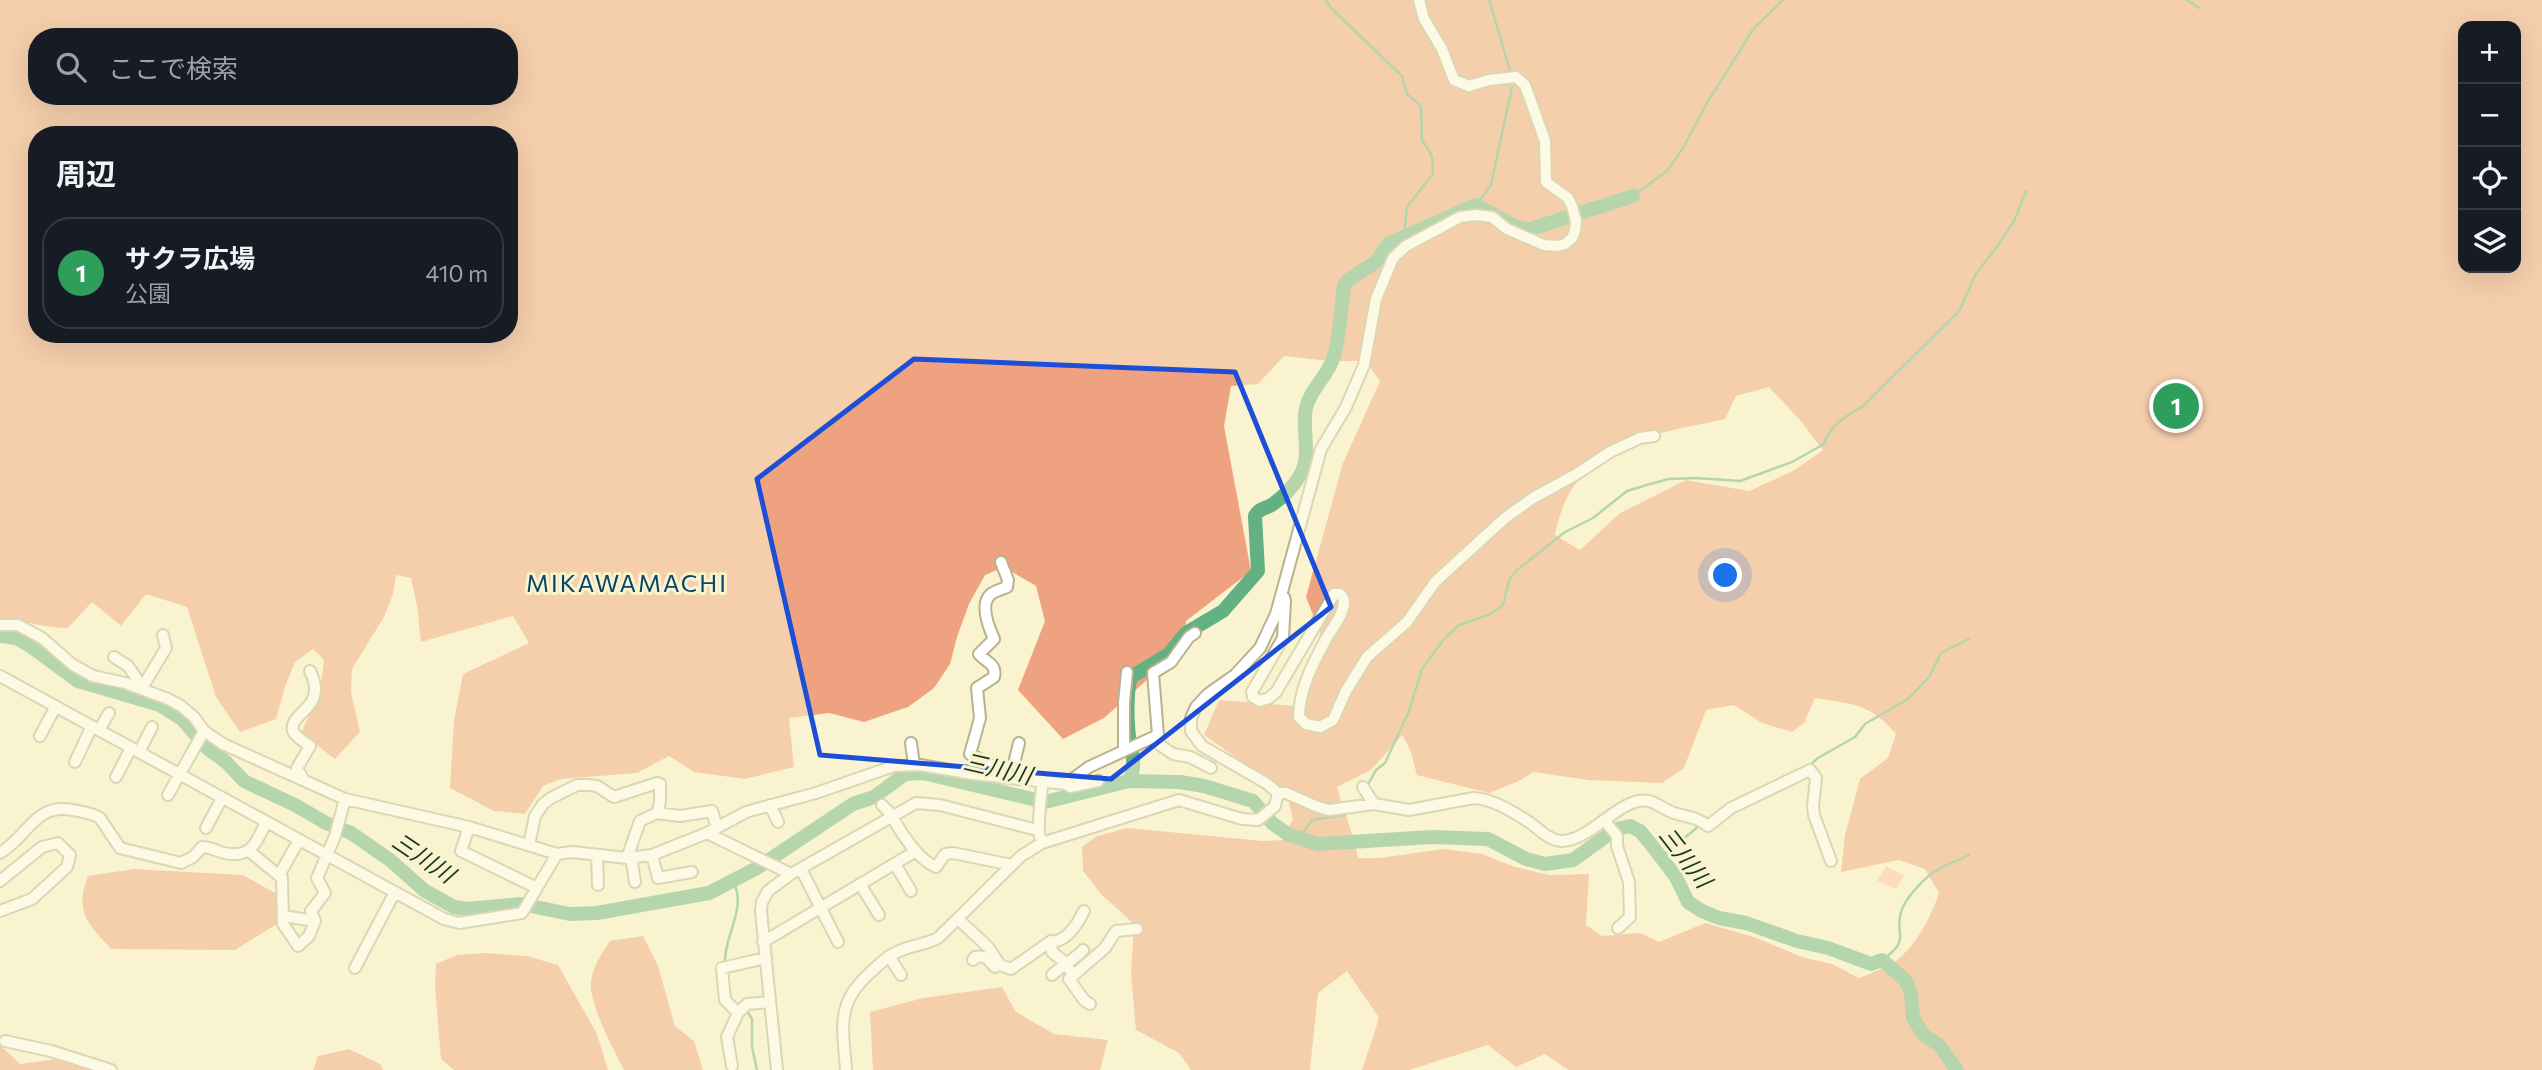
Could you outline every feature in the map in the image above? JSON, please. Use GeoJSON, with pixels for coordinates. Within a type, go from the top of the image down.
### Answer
{"type":"FeatureCollection","features":[{"type":"Feature","properties":{"kind":"street"},"geometry":{"type":"LineString","coordinates":[[1419,0],[1424,19],[1442,49],[1454,80],[1469,86],[1489,80],[1516,77],[1525,85],[1545,141],[1546,182],[1568,198],[1572,205],[1576,221],[1572,238],[1556,246],[1544,245],[1507,229],[1492,217],[1460,218],[1406,246],[1394,258],[1371,316],[1364,365],[1346,407],[1321,449],[1282,594],[1260,648],[1235,675],[1196,706],[1191,718],[1191,731],[1202,746],[1266,783],[1278,793],[1286,793],[1329,810],[1351,806],[1368,795],[1409,810],[1474,798],[1485,799],[1528,822],[1552,839],[1561,841],[1583,835],[1637,802],[1648,801],[1671,812],[1697,818],[1709,826],[1737,805],[1810,770],[1816,778],[1814,815],[1831,861]]}},
{"type":"Feature","properties":{"kind":"street"},"geometry":{"type":"LineString","coordinates":[[1282,594],[1285,601],[1283,638],[1255,684],[1253,697],[1260,701],[1276,692],[1334,594],[1340,594],[1343,598],[1344,605],[1339,617],[1311,670],[1300,698],[1299,718],[1306,724],[1320,727],[1333,720],[1346,691],[1367,657],[1407,622],[1435,582],[1505,518],[1610,452],[1640,438],[1654,436]]}},
{"type":"Feature","properties":{"kind":"street"},"geometry":{"type":"LineString","coordinates":[[1001,562],[1009,580],[1007,587],[992,593],[987,600],[986,618],[994,639],[979,654],[995,666],[996,670],[994,677],[977,688],[980,718],[970,754],[1013,777]]}},
{"type":"Feature","properties":{"kind":"street"},"geometry":{"type":"LineString","coordinates":[[0,625],[18,625],[42,638],[73,664],[93,676],[145,686],[181,706],[204,732],[240,752],[345,799],[470,827],[557,854],[572,852],[629,858],[652,855],[712,830],[746,812],[816,793],[894,766],[914,765],[1013,777],[1042,786],[1066,784],[1089,767],[1158,735]]}},
{"type":"Feature","properties":{"kind":"street"},"geometry":{"type":"LineString","coordinates":[[1195,633],[1171,662],[1153,673],[1158,735],[1160,744],[1172,754],[1190,757],[1212,768]]}},
{"type":"Feature","properties":{"kind":"street"},"geometry":{"type":"LineString","coordinates":[[145,686],[166,648],[163,635]]}},
{"type":"Feature","properties":{"kind":"street"},"geometry":{"type":"LineString","coordinates":[[114,657],[128,666],[145,686]]}},
{"type":"Feature","properties":{"kind":"street"},"geometry":{"type":"LineString","coordinates":[[303,779],[297,768],[310,746],[293,731],[294,724],[316,693],[316,684],[310,671]]}},
{"type":"Feature","properties":{"kind":"street"},"geometry":{"type":"LineString","coordinates":[[1125,750],[1126,672]]}},
{"type":"Feature","properties":{"kind":"street"},"geometry":{"type":"LineString","coordinates":[[2,681],[56,706],[444,919],[459,923],[522,913],[557,854]]}},
{"type":"Feature","properties":{"kind":"street"},"geometry":{"type":"LineString","coordinates":[[40,736],[56,706]]}},
{"type":"Feature","properties":{"kind":"street"},"geometry":{"type":"LineString","coordinates":[[75,762],[96,728],[109,713]]}},
{"type":"Feature","properties":{"kind":"street"},"geometry":{"type":"LineString","coordinates":[[116,777],[152,727]]}},
{"type":"Feature","properties":{"kind":"street"},"geometry":{"type":"LineString","coordinates":[[169,795],[204,732]]}},
{"type":"Feature","properties":{"kind":"street"},"geometry":{"type":"LineString","coordinates":[[1013,777],[1019,743]]}},
{"type":"Feature","properties":{"kind":"street"},"geometry":{"type":"LineString","coordinates":[[911,744],[914,765]]}},
{"type":"Feature","properties":{"kind":"street"},"geometry":{"type":"LineString","coordinates":[[1066,784],[1070,787],[1098,781]]}},
{"type":"Feature","properties":{"kind":"street"},"geometry":{"type":"LineString","coordinates":[[808,782],[816,793]]}},
{"type":"Feature","properties":{"kind":"street"},"geometry":{"type":"LineString","coordinates":[[529,845],[538,810],[551,798],[577,786],[597,786],[614,797],[660,784],[657,813]]}},
{"type":"Feature","properties":{"kind":"street"},"geometry":{"type":"LineString","coordinates":[[1042,786],[1042,810],[1037,830],[1042,843]]}},
{"type":"Feature","properties":{"kind":"street"},"geometry":{"type":"LineString","coordinates":[[846,1070],[843,1017],[850,993],[889,956],[906,947],[928,943],[958,919],[1021,856],[1042,843],[1179,800],[1242,819],[1258,820],[1275,806],[1278,793]]}},
{"type":"Feature","properties":{"kind":"street"},"geometry":{"type":"LineString","coordinates":[[206,828],[222,798]]}},
{"type":"Feature","properties":{"kind":"street"},"geometry":{"type":"LineString","coordinates":[[249,851],[282,878],[284,923],[298,946],[309,936],[315,921],[311,911],[325,893],[317,878],[335,836],[345,799]]}},
{"type":"Feature","properties":{"kind":"street"},"geometry":{"type":"LineString","coordinates":[[777,1070],[763,942],[762,902],[768,891],[916,803],[924,802],[1037,830]]}},
{"type":"Feature","properties":{"kind":"street"},"geometry":{"type":"LineString","coordinates":[[771,805],[778,822]]}},
{"type":"Feature","properties":{"kind":"street"},"geometry":{"type":"LineString","coordinates":[[882,805],[893,816],[904,838],[914,846],[925,862],[936,867],[945,854],[953,853],[1012,865]]}},
{"type":"Feature","properties":{"kind":"street"},"geometry":{"type":"LineString","coordinates":[[0,853],[13,844],[40,815],[55,809],[96,815],[120,848],[181,863],[202,847],[224,853],[249,851],[254,848],[266,822]]}},
{"type":"Feature","properties":{"kind":"street"},"geometry":{"type":"LineString","coordinates":[[635,882],[629,858],[639,821],[657,813],[680,816],[712,811],[712,830]]}},
{"type":"Feature","properties":{"kind":"street"},"geometry":{"type":"LineString","coordinates":[[1606,823],[1617,836],[1617,846],[1629,882],[1630,917],[1618,928]]}},
{"type":"Feature","properties":{"kind":"street"},"geometry":{"type":"LineString","coordinates":[[470,827],[461,851],[535,892]]}},
{"type":"Feature","properties":{"kind":"street"},"geometry":{"type":"LineString","coordinates":[[712,830],[755,856],[796,872],[820,907],[838,942]]}},
{"type":"Feature","properties":{"kind":"street"},"geometry":{"type":"LineString","coordinates":[[281,872],[299,840]]}},
{"type":"Feature","properties":{"kind":"street"},"geometry":{"type":"LineString","coordinates":[[0,881],[48,844],[58,843],[70,855],[68,867],[32,899],[0,911]]}},
{"type":"Feature","properties":{"kind":"street"},"geometry":{"type":"LineString","coordinates":[[763,942],[916,851]]}},
{"type":"Feature","properties":{"kind":"street"},"geometry":{"type":"LineString","coordinates":[[597,855],[598,885]]}},
{"type":"Feature","properties":{"kind":"street"},"geometry":{"type":"LineString","coordinates":[[652,855],[658,878],[692,872]]}},
{"type":"Feature","properties":{"kind":"street"},"geometry":{"type":"LineString","coordinates":[[895,864],[911,891]]}},
{"type":"Feature","properties":{"kind":"street"},"geometry":{"type":"LineString","coordinates":[[860,884],[879,915]]}},
{"type":"Feature","properties":{"kind":"street"},"geometry":{"type":"LineString","coordinates":[[355,968],[395,892]]}},
{"type":"Feature","properties":{"kind":"street"},"geometry":{"type":"LineString","coordinates":[[973,960],[979,956],[988,958],[1004,973],[1051,941],[1058,941],[1066,936],[1084,911]]}},
{"type":"Feature","properties":{"kind":"street"},"geometry":{"type":"LineString","coordinates":[[283,916],[315,921]]}},
{"type":"Feature","properties":{"kind":"street"},"geometry":{"type":"LineString","coordinates":[[958,919],[982,939],[1000,965],[1011,969]]}},
{"type":"Feature","properties":{"kind":"street"},"geometry":{"type":"LineString","coordinates":[[1090,1004],[1081,997],[1069,979],[1105,948],[1116,930],[1137,929]]}},
{"type":"Feature","properties":{"kind":"street"},"geometry":{"type":"LineString","coordinates":[[1051,941],[1052,952],[1065,962],[1073,976]]}},
{"type":"Feature","properties":{"kind":"street"},"geometry":{"type":"LineString","coordinates":[[1052,975],[1083,950]]}},
{"type":"Feature","properties":{"kind":"street"},"geometry":{"type":"LineString","coordinates":[[889,956],[901,975]]}},
{"type":"Feature","properties":{"kind":"street"},"geometry":{"type":"LineString","coordinates":[[766,958],[726,967],[724,1000],[742,1008],[770,1002]]}},
{"type":"Feature","properties":{"kind":"street"},"geometry":{"type":"LineString","coordinates":[[732,1066],[727,1037],[742,1008]]}},
{"type":"Feature","properties":{"kind":"street"},"geometry":{"type":"LineString","coordinates":[[5,1041],[51,1051],[111,1070]]}},
{"type":"Feature","properties":{"kind":"highlighted area"},"geometry":{"type":"Polygon","coordinates":[[[914,359],[1235,372],[1331,607],[1111,779],[820,755],[757,479],[914,359]]]}},
{"type":"Feature","properties":{"kind":"shaded area"},"geometry":{"type":"Polygon","coordinates":[[[0,0],[2542,0],[2542,1070],[1568,1070],[1545,1054],[1516,1067],[1488,1045],[1409,1070],[1362,1070],[1379,1018],[1347,971],[1318,993],[1310,1070],[1191,1070],[1179,1053],[1136,1030],[1131,973],[1134,924],[1101,894],[1083,871],[1082,847],[1097,836],[1128,828],[1263,841],[1282,840],[1293,819],[1286,792],[1204,735],[1219,700],[1307,707],[1306,668],[1324,643],[1306,597],[1343,463],[1380,381],[1365,361],[1330,361],[1284,356],[1258,384],[1231,386],[1224,426],[1251,571],[1186,621],[1183,648],[1104,718],[1063,739],[1018,690],[1045,621],[1036,586],[1004,567],[985,575],[969,604],[950,664],[934,688],[908,707],[864,722],[829,713],[789,718],[794,767],[745,779],[694,772],[669,756],[637,773],[561,779],[543,786],[525,814],[494,811],[450,788],[454,720],[463,674],[529,643],[513,616],[421,642],[411,578],[396,575],[393,594],[384,617],[352,669],[351,692],[360,732],[335,759],[301,733],[320,692],[324,660],[313,649],[295,662],[276,719],[240,732],[216,697],[187,607],[146,594],[121,626],[92,602],[68,628],[0,619],[0,0]],[[1769,387],[1736,396],[1725,419],[1642,439],[1596,462],[1578,480],[1564,504],[1555,535],[1580,550],[1620,513],[1686,480],[1749,491],[1793,471],[1823,450],[1769,387]],[[1815,698],[1804,723],[1792,732],[1762,723],[1734,705],[1706,710],[1684,768],[1662,783],[1589,780],[1533,772],[1517,782],[1489,793],[1417,775],[1410,749],[1402,735],[1371,770],[1337,787],[1358,858],[1379,858],[1444,849],[1482,854],[1515,867],[1549,875],[1589,874],[1586,925],[1602,936],[1640,933],[1659,942],[1705,923],[1757,938],[1802,957],[1832,964],[1859,978],[1882,969],[1902,956],[1916,940],[1939,893],[1925,869],[1899,860],[1841,872],[1845,835],[1860,779],[1888,758],[1896,734],[1877,716],[1860,707],[1815,698]]]}},
{"type":"Feature","properties":{"kind":"shaded area"},"geometry":{"type":"Polygon","coordinates":[[[1886,866],[1904,876],[1896,889],[1877,881],[1886,866]]]}},
{"type":"Feature","properties":{"kind":"shaded area"},"geometry":{"type":"Polygon","coordinates":[[[134,869],[243,875],[277,894],[277,924],[235,950],[111,949],[86,916],[82,899],[84,888],[88,876],[134,869]]]}},
{"type":"Feature","properties":{"kind":"shaded area"},"geometry":{"type":"Polygon","coordinates":[[[643,936],[658,966],[675,1026],[694,1041],[703,1070],[624,1070],[603,1026],[591,990],[596,965],[610,941],[643,936]]]}},
{"type":"Feature","properties":{"kind":"shaded area"},"geometry":{"type":"Polygon","coordinates":[[[484,953],[527,956],[558,965],[597,1034],[608,1070],[454,1070],[441,1059],[435,987],[436,964],[457,955],[484,953]]]}},
{"type":"Feature","properties":{"kind":"shaded area"},"geometry":{"type":"Polygon","coordinates":[[[1002,987],[1016,1012],[1054,1034],[1108,1040],[1100,1070],[873,1070],[870,1012],[923,998],[1002,987]]]}},
{"type":"Feature","properties":{"kind":"shaded area"},"geometry":{"type":"Polygon","coordinates":[[[0,1036],[2,1047],[20,1064],[81,1056],[103,1070],[0,1070],[0,1036]]]}},
{"type":"Feature","properties":{"kind":"shaded area"},"geometry":{"type":"Polygon","coordinates":[[[349,1049],[380,1064],[383,1070],[313,1070],[318,1056],[349,1049]]]}},
{"type":"Feature","properties":{"kind":"waterway"},"geometry":{"type":"LineString","coordinates":[[1326,0],[1331,8],[1402,76],[1407,94],[1421,106],[1422,140],[1432,156],[1433,174],[1407,207],[1404,235]]}},
{"type":"Feature","properties":{"kind":"waterway"},"geometry":{"type":"LineString","coordinates":[[1489,0],[1511,74]]}},
{"type":"Feature","properties":{"kind":"waterway"},"geometry":{"type":"LineString","coordinates":[[1633,196],[1667,171],[1754,28],[1783,0]]}},
{"type":"Feature","properties":{"kind":"waterway"},"geometry":{"type":"LineString","coordinates":[[2187,0],[2199,8]]}},
{"type":"Feature","properties":{"kind":"waterway"},"geometry":{"type":"LineString","coordinates":[[1476,205],[1491,185],[1512,87]]}},
{"type":"Feature","properties":{"kind":"waterway"},"geometry":{"type":"LineString","coordinates":[[1366,788],[1376,770],[1385,763],[1409,711],[1422,669],[1444,639],[1459,625],[1491,614],[1503,605],[1509,580],[1516,571],[1565,532],[1593,518],[1627,491],[1669,479],[1740,481],[1792,462],[1824,444],[1834,427],[1862,407],[1960,310],[1975,275],[2014,221],[2026,191]]}},
{"type":"Feature","properties":{"kind":"waterway"},"geometry":{"type":"LineString","coordinates":[[1129,781],[1133,766],[1128,719],[1131,677],[1169,654],[1186,633],[1223,611],[1258,571],[1255,516],[1287,492],[1303,469],[1306,452],[1306,408],[1334,356],[1344,286],[1348,280],[1376,262],[1388,244],[1476,205],[1514,226],[1528,230],[1633,196]]}},
{"type":"Feature","properties":{"kind":"waterway","name":"三川川"},"geometry":{"type":"LineString","coordinates":[[0,636],[16,638],[29,645],[78,681],[160,705],[182,719],[207,748],[226,762],[244,781],[351,833],[390,860],[425,891],[454,907],[467,909],[521,904],[570,914],[597,913],[709,893],[757,868],[853,804],[874,797],[905,774],[923,773],[1045,802],[1129,781],[1180,782],[1204,786],[1253,801],[1272,823],[1289,835],[1318,844],[1432,837],[1488,839],[1526,859],[1545,864],[1573,860],[1616,829],[1630,826],[1640,831],[1676,877],[1688,902],[1702,911],[1828,948],[1871,964],[1882,960],[1906,981],[1911,994],[1913,1018],[1924,1035],[1939,1045],[1957,1070]]}},
{"type":"Feature","properties":{"kind":"waterway"},"geometry":{"type":"LineString","coordinates":[[1809,766],[1855,737],[1865,724],[1908,699],[1930,676],[1941,653],[1969,639]]}},
{"type":"Feature","properties":{"kind":"waterway"},"geometry":{"type":"LineString","coordinates":[[1299,839],[1312,820],[1344,815],[1347,812]]}},
{"type":"Feature","properties":{"kind":"waterway"},"geometry":{"type":"LineString","coordinates":[[1661,857],[1699,826]]}},
{"type":"Feature","properties":{"kind":"waterway"},"geometry":{"type":"LineString","coordinates":[[1882,960],[1892,953],[1900,941],[1902,909],[1913,892],[1934,872],[1969,855]]}},
{"type":"Feature","properties":{"kind":"waterway"},"geometry":{"type":"LineString","coordinates":[[725,964],[738,902],[733,882]]}},
{"type":"Feature","properties":{"kind":"waterway"},"geometry":{"type":"LineString","coordinates":[[746,1009],[752,1019],[752,1047],[757,1070]]}},
{"type":"Feature","properties":{"kind":"place","name":"サクラ広場"},"geometry":{"type":"Point","coordinates":[2176,406]}},
{"type":"Feature","properties":{"kind":"district","name":"MIKAWAMACHI"},"geometry":{"type":"Point","coordinates":[627,582]}}]}
